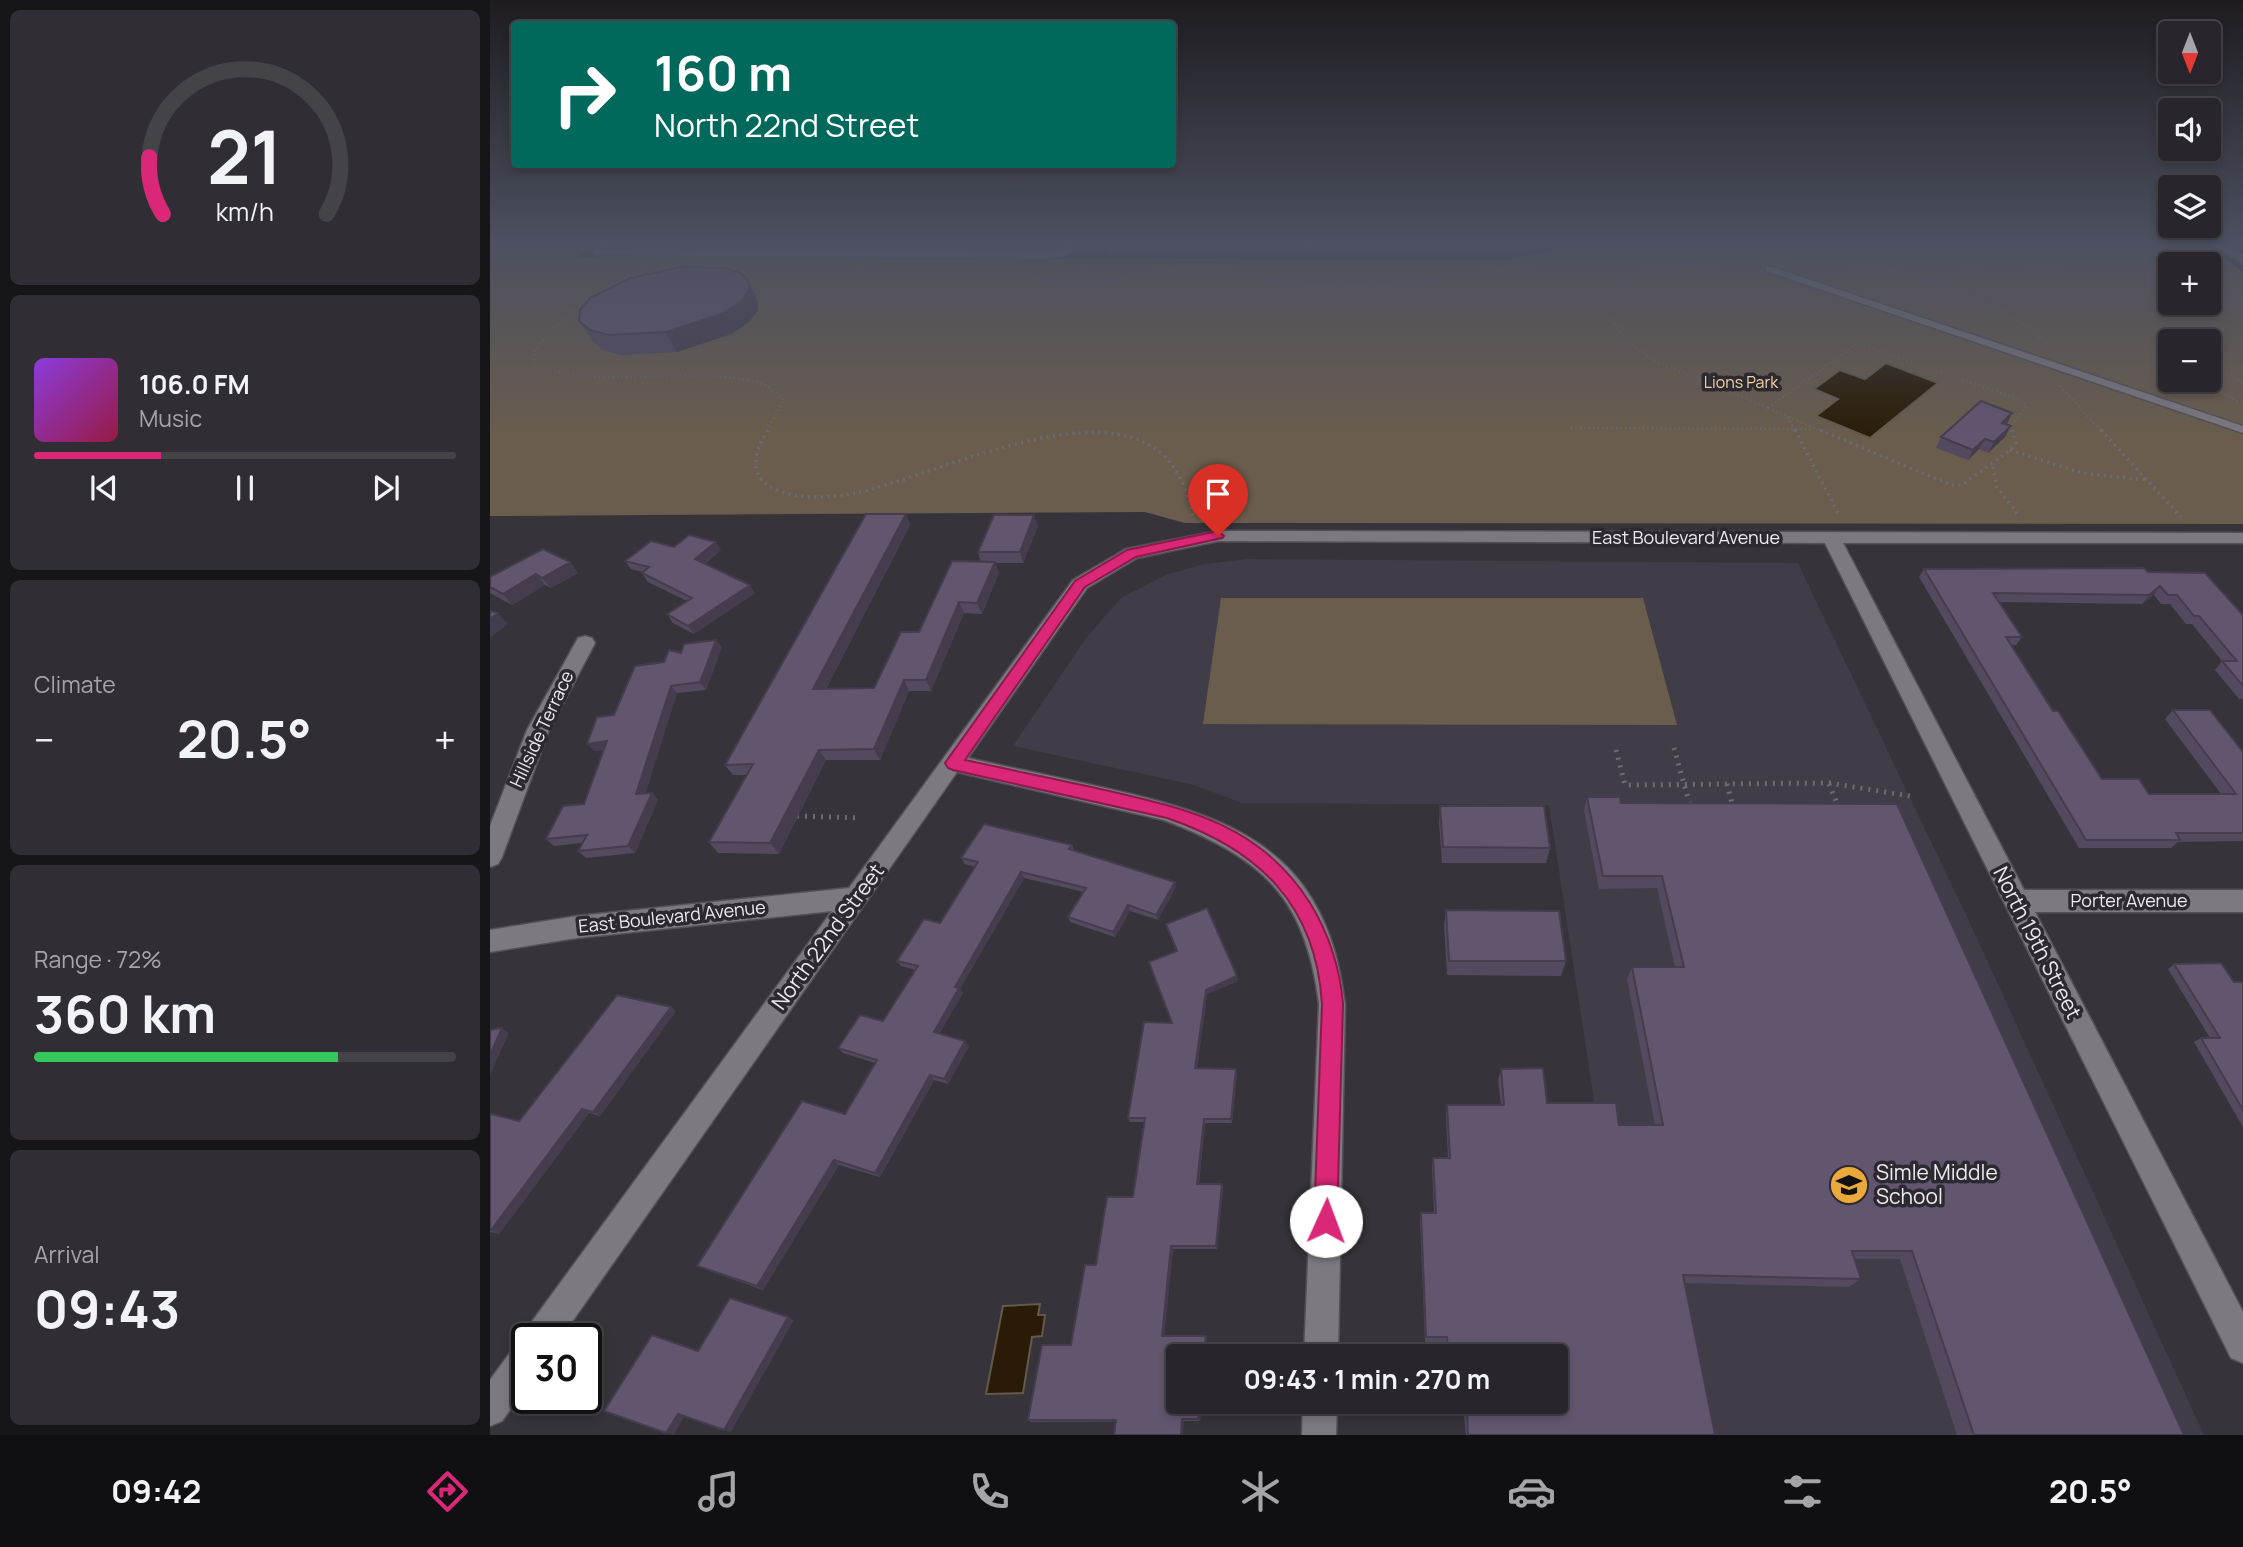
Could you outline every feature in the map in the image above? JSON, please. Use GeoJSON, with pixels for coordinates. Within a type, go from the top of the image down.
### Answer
{"type":"FeatureCollection","features":[{"type":"Feature","properties":{"kind":"street","name":"East Boulevard Avenue"},"geometry":{"type":"LineString","coordinates":[[1132,553],[1218,536],[1835,527],[2236,538]]}},
{"type":"Feature","properties":{"kind":"street","name":"North 19th Street"},"geometry":{"type":"LineString","coordinates":[[1835,527],[2016,901],[2243,1346]]}},
{"type":"Feature","properties":{"kind":"street"},"geometry":{"type":"LineString","coordinates":[[2236,538],[2243,552]]}},
{"type":"Feature","properties":{"kind":"street","name":"North 22nd Street"},"geometry":{"type":"LineString","coordinates":[[551,1323],[1080,584],[1132,553]]}},
{"type":"Feature","properties":{"kind":"street","name":"Hillside Terrace"},"geometry":{"type":"LineString","coordinates":[[490,857],[538,730],[584,643]]}},
{"type":"Feature","properties":{"kind":"street"},"geometry":{"type":"LineString","coordinates":[[953,763],[1167,811],[1199,822],[1252,850],[1273,867],[1302,906],[1324,951],[1331,980],[1321,1344]]}},
{"type":"Feature","properties":{"kind":"street","name":"East Boulevard Avenue"},"geometry":{"type":"LineString","coordinates":[[490,941],[578,927],[855,898]]}},
{"type":"Feature","properties":{"kind":"street","name":"Porter Avenue"},"geometry":{"type":"LineString","coordinates":[[2016,901],[2243,901]]}},
{"type":"Feature","properties":{"kind":"street"},"geometry":{"type":"LineString","coordinates":[[490,1409],[511,1380]]}},
{"type":"Feature","properties":{"kind":"street"},"geometry":{"type":"LineString","coordinates":[[1319,1435],[1320,1414]]}},
{"type":"Feature","properties":{"kind":"lane"},"geometry":{"type":"LineString","coordinates":[[1884,308],[2243,430]]}},
{"type":"Feature","properties":{"kind":"path"},"geometry":{"type":"LineString","coordinates":[[578,308],[534,352],[534,365],[552,372],[585,375],[724,377],[751,381],[774,390],[784,400],[783,405],[756,452],[755,468],[762,481],[783,493],[811,497],[855,494],[1013,446],[1062,436],[1120,435],[1144,442],[1166,457],[1180,477],[1194,519]]}},
{"type":"Feature","properties":{"kind":"path"},"geometry":{"type":"LineString","coordinates":[[1602,308],[1614,326],[1649,357],[1767,409],[1951,485],[1962,485],[1976,473],[1993,467],[2010,450],[2017,441],[2011,424],[2027,407],[2025,403],[1864,344],[1855,345],[1767,409]]}},
{"type":"Feature","properties":{"kind":"path"},"geometry":{"type":"LineString","coordinates":[[1997,308],[2072,356],[2056,366],[2052,377],[2181,517]]}},
{"type":"Feature","properties":{"kind":"path"},"geometry":{"type":"LineString","coordinates":[[2221,374],[2243,382]]}},
{"type":"Feature","properties":{"kind":"path"},"geometry":{"type":"LineString","coordinates":[[2221,392],[2243,405]]}},
{"type":"Feature","properties":{"kind":"path"},"geometry":{"type":"LineString","coordinates":[[1788,417],[1835,527]]}},
{"type":"Feature","properties":{"kind":"path"},"geometry":{"type":"LineString","coordinates":[[1571,428],[1815,429]]}},
{"type":"Feature","properties":{"kind":"path"},"geometry":{"type":"LineString","coordinates":[[2010,450],[2082,473],[2147,480]]}},
{"type":"Feature","properties":{"kind":"path"},"geometry":{"type":"LineString","coordinates":[[1993,467],[1996,486],[2019,516]]}},
{"type":"Feature","properties":{"kind":"path"},"geometry":{"type":"LineString","coordinates":[[1674,748],[1693,816]]}},
{"type":"Feature","properties":{"kind":"path"},"geometry":{"type":"LineString","coordinates":[[1616,750],[1625,785],[1829,783],[1910,796]]}},
{"type":"Feature","properties":{"kind":"path"},"geometry":{"type":"LineString","coordinates":[[1829,783],[1842,817]]}},
{"type":"Feature","properties":{"kind":"path"},"geometry":{"type":"LineString","coordinates":[[1727,784],[1736,816]]}},
{"type":"Feature","properties":{"kind":"path"},"geometry":{"type":"LineString","coordinates":[[797,816],[860,818]]}},
{"type":"Feature","properties":{"kind":"shaded area"},"geometry":{"type":"Polygon","coordinates":[[[1886,363],[1938,383],[1870,438],[1816,416],[1838,399],[1814,389],[1840,370],[1865,379],[1886,363]]]}},
{"type":"Feature","properties":{"kind":"shaded area","name":"Simle Middle School"},"geometry":{"type":"Polygon","coordinates":[[[1249,559],[1798,563],[1976,936],[2204,1435],[1645,1435],[1549,805],[1242,803],[1194,785],[1013,746],[1086,638],[1121,598],[1166,575],[1204,564],[1249,559]]]}},
{"type":"Feature","properties":{"kind":"shaded area"},"geometry":{"type":"Polygon","coordinates":[[[1040,1304],[1038,1315],[1045,1315],[1042,1336],[1032,1337],[1023,1393],[986,1394],[1003,1306],[1040,1304]]]}},
{"type":"Feature","properties":{"kind":"green space","name":"Lions Park"},"geometry":{"type":"Polygon","coordinates":[[[490,308],[2158,308],[2158,315],[2221,315],[2221,308],[2243,308],[2243,524],[1185,523],[1145,512],[490,516],[490,308]]]}},
{"type":"Feature","properties":{"kind":"green space"},"geometry":{"type":"Polygon","coordinates":[[[1221,598],[1643,598],[1677,725],[1203,724],[1221,598]]]}},
{"type":"Feature","properties":{"kind":"building"},"geometry":{"type":"Polygon","coordinates":[[[731,308],[721,314],[666,332],[609,335],[590,330],[579,321],[580,310],[731,308]]]}},
{"type":"Feature","properties":{"kind":"building"},"geometry":{"type":"Polygon","coordinates":[[[1981,401],[2012,413],[2002,423],[2011,426],[1994,442],[1985,439],[1973,450],[1941,437],[1981,401]]]}},
{"type":"Feature","properties":{"kind":"building"},"geometry":{"type":"Polygon","coordinates":[[[866,514],[906,514],[813,689],[874,688],[901,632],[919,632],[952,561],[995,562],[977,603],[959,602],[926,680],[904,680],[874,749],[819,750],[770,843],[709,842],[753,764],[725,765],[866,514]]]}},
{"type":"Feature","properties":{"kind":"building"},"geometry":{"type":"Polygon","coordinates":[[[994,515],[1034,515],[1020,552],[978,552],[994,515]]]}},
{"type":"Feature","properties":{"kind":"building"},"geometry":{"type":"Polygon","coordinates":[[[689,535],[716,542],[695,559],[750,585],[688,626],[667,614],[692,598],[642,573],[649,567],[625,561],[651,541],[674,547],[689,535]]]}},
{"type":"Feature","properties":{"kind":"building"},"geometry":{"type":"Polygon","coordinates":[[[543,549],[570,562],[542,578],[536,574],[503,594],[490,587],[490,577],[543,549]]]}},
{"type":"Feature","properties":{"kind":"building"},"geometry":{"type":"Polygon","coordinates":[[[2144,568],[2148,572],[2205,573],[2243,615],[2243,686],[2222,661],[2237,661],[2199,616],[2194,616],[2177,595],[2168,595],[2160,586],[2149,595],[1993,593],[2022,637],[2006,637],[2053,711],[2058,711],[2102,779],[2139,779],[2149,794],[2236,794],[2173,710],[2210,710],[2243,752],[2243,833],[2176,833],[2180,840],[2086,840],[1924,569],[2144,568]]]}},
{"type":"Feature","properties":{"kind":"building"},"geometry":{"type":"Polygon","coordinates":[[[490,611],[498,613],[490,619],[490,611]]]}},
{"type":"Feature","properties":{"kind":"building"},"geometry":{"type":"Polygon","coordinates":[[[716,640],[700,682],[671,686],[636,794],[652,793],[628,846],[578,851],[587,835],[546,839],[563,806],[584,804],[607,741],[587,744],[597,717],[614,715],[635,666],[664,662],[669,650],[681,653],[684,644],[716,640]]]}},
{"type":"Feature","properties":{"kind":"building"},"geometry":{"type":"Polygon","coordinates":[[[1587,797],[1620,797],[1621,803],[1897,804],[2184,1435],[1974,1435],[1912,1251],[1852,1251],[1861,1279],[1683,1275],[1715,1435],[1468,1435],[1467,1414],[1568,1414],[1568,1344],[1447,1344],[1447,1337],[1426,1337],[1421,1213],[1436,1213],[1433,1158],[1450,1158],[1447,1105],[1504,1105],[1501,1069],[1543,1068],[1547,1103],[1616,1103],[1619,1125],[1663,1125],[1632,967],[1684,967],[1662,876],[1603,876],[1587,797]]]}},
{"type":"Feature","properties":{"kind":"building"},"geometry":{"type":"Polygon","coordinates":[[[1440,806],[1544,806],[1550,848],[1443,847],[1440,806]]]}},
{"type":"Feature","properties":{"kind":"building"},"geometry":{"type":"Polygon","coordinates":[[[984,824],[1072,845],[1069,849],[1175,882],[1156,915],[1128,905],[1113,932],[1068,917],[1086,888],[1021,872],[955,987],[959,988],[934,1032],[965,1041],[944,1079],[930,1075],[875,1173],[834,1160],[757,1286],[697,1266],[802,1101],[845,1114],[877,1060],[838,1048],[860,1015],[883,1021],[918,966],[897,961],[924,919],[940,923],[978,862],[961,858],[984,824]]]}},
{"type":"Feature","properties":{"kind":"building"},"geometry":{"type":"Polygon","coordinates":[[[1207,908],[1237,976],[1206,990],[1195,1068],[1236,1069],[1231,1119],[1204,1119],[1197,1184],[1222,1184],[1216,1246],[1171,1246],[1162,1336],[1206,1336],[1205,1344],[1166,1344],[1166,1414],[1199,1414],[1198,1419],[1182,1419],[1181,1435],[1114,1435],[1116,1420],[1028,1420],[1042,1345],[1071,1345],[1085,1265],[1096,1265],[1107,1197],[1133,1197],[1145,1118],[1128,1118],[1144,1022],[1172,1023],[1149,962],[1177,951],[1166,924],[1207,908]]]}},
{"type":"Feature","properties":{"kind":"building"},"geometry":{"type":"Polygon","coordinates":[[[1446,910],[1559,911],[1566,961],[1449,961],[1446,910]]]}},
{"type":"Feature","properties":{"kind":"building"},"geometry":{"type":"Polygon","coordinates":[[[2221,963],[2234,982],[2243,982],[2243,1110],[2201,1038],[2220,1038],[2174,964],[2221,963]]]}},
{"type":"Feature","properties":{"kind":"building"},"geometry":{"type":"Polygon","coordinates":[[[617,995],[671,1007],[593,1112],[582,1109],[490,1230],[491,1114],[519,1121],[617,995]]]}},
{"type":"Feature","properties":{"kind":"building"},"geometry":{"type":"Polygon","coordinates":[[[502,1028],[490,1055],[490,1030],[502,1028]]]}},
{"type":"Feature","properties":{"kind":"building"},"geometry":{"type":"Polygon","coordinates":[[[730,1298],[788,1317],[724,1430],[678,1414],[666,1433],[604,1411],[652,1335],[698,1351],[730,1298]]]}},
{"type":"Feature","properties":{"kind":"place","name":"Simle Middle School"},"geometry":{"type":"Point","coordinates":[1849,1185]}},
{"type":"Feature","properties":{"kind":"route"},"geometry":{"type":"LineString","coordinates":[[1218,536],[1132,553],[1080,584],[953,763],[1167,811],[1199,822],[1252,850],[1273,867],[1289,886],[1314,928],[1324,951],[1331,980],[1326,1221]]}}]}
